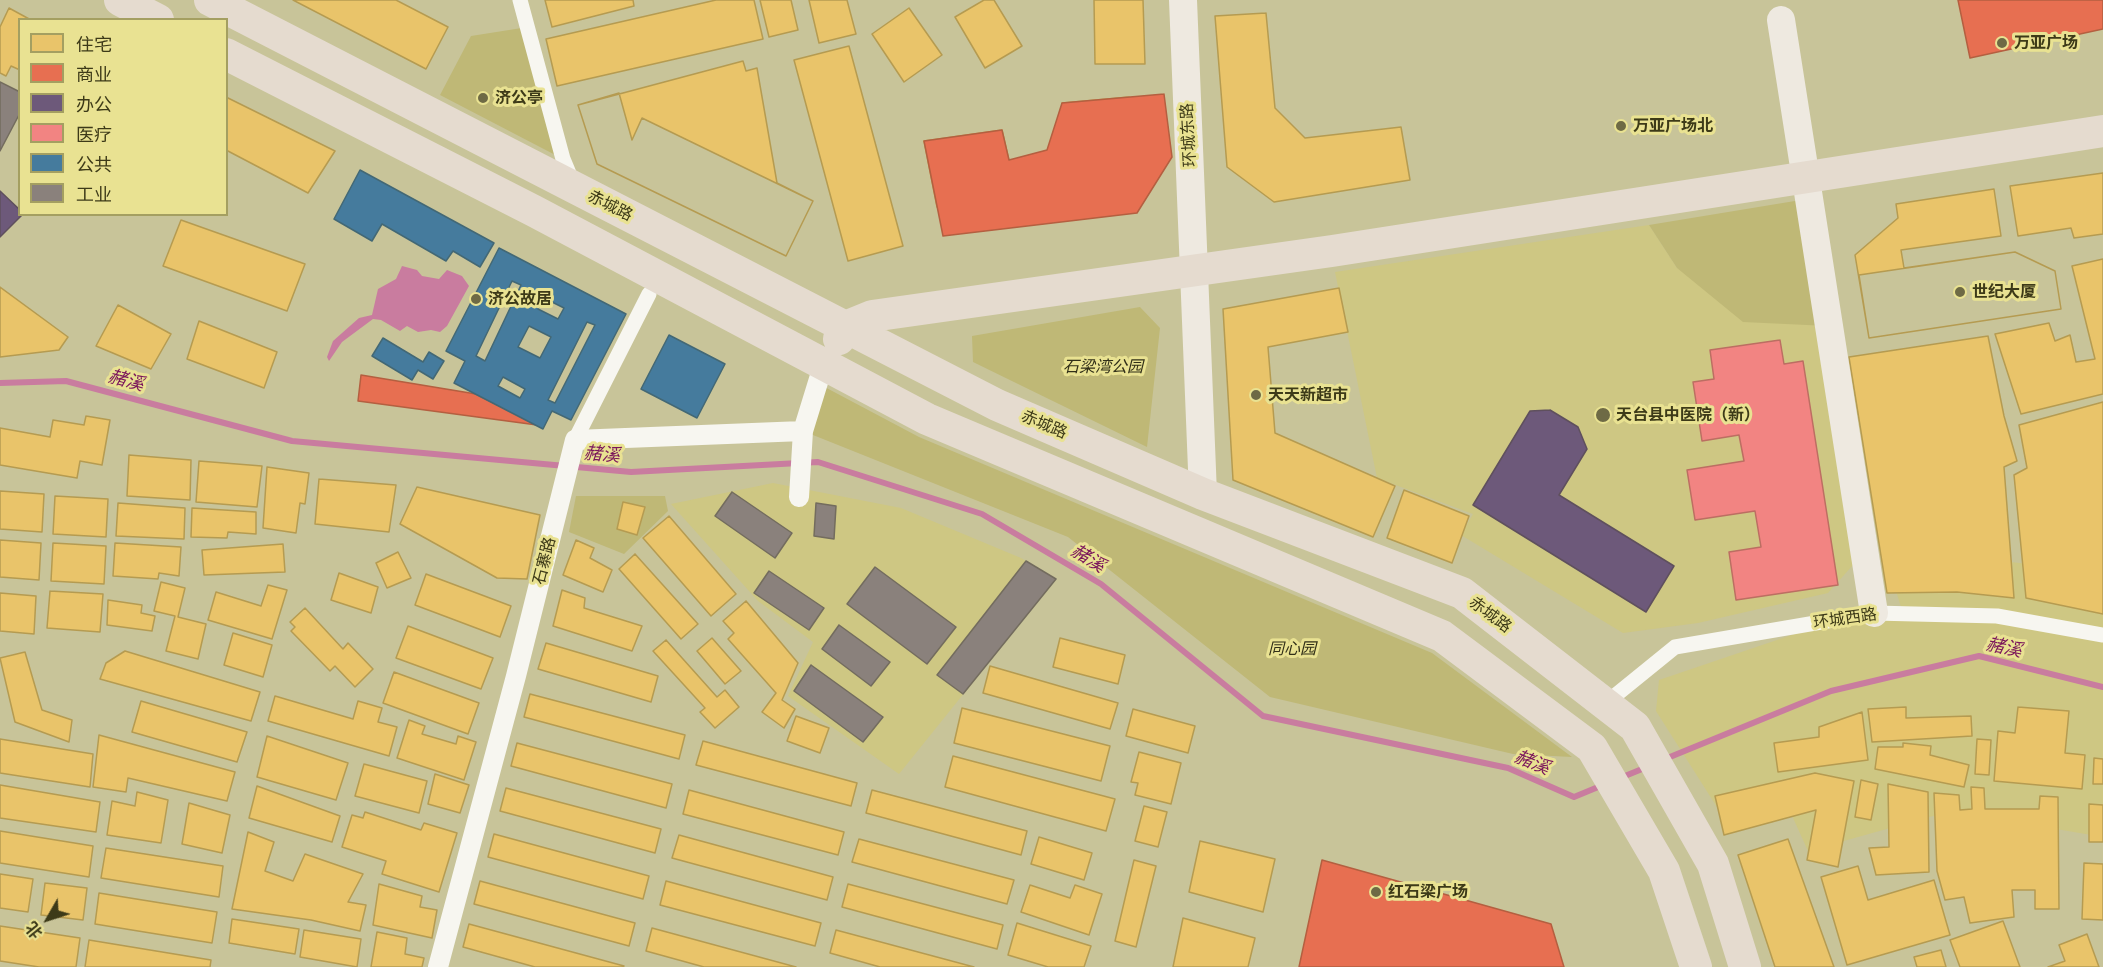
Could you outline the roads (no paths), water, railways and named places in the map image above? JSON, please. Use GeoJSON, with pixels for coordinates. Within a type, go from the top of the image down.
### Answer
{"type":"FeatureCollection","features":[{"type":"Feature","properties":{"kind":"main road"},"geometry":{"type":"LineString","coordinates":[[120,0],[154,18]]}},
{"type":"Feature","properties":{"kind":"main road","name":"赤城路"},"geometry":{"type":"LineString","coordinates":[[210,0],[997,405],[1203,494],[1462,593],[1635,727],[1713,864],[1745,967]]}},
{"type":"Feature","properties":{"kind":"main road","name":"环城东路"},"geometry":{"type":"LineString","coordinates":[[1182,0],[1203,494]]}},
{"type":"Feature","properties":{"kind":"main road"},"geometry":{"type":"LineString","coordinates":[[1781,20],[1874,613]]}},
{"type":"Feature","properties":{"kind":"main road"},"geometry":{"type":"LineString","coordinates":[[228,55],[534,211],[927,419],[1442,636],[1592,748],[1664,871],[1696,967]]}},
{"type":"Feature","properties":{"kind":"main road"},"geometry":{"type":"LineString","coordinates":[[824,366],[845,327],[872,316],[1195,271],[2103,131]]}},
{"type":"Feature","properties":{"kind":"street"},"geometry":{"type":"LineString","coordinates":[[520,0],[563,159],[575,189]]}},
{"type":"Feature","properties":{"kind":"street"},"geometry":{"type":"LineString","coordinates":[[649,294],[575,440],[803,432]]}},
{"type":"Feature","properties":{"kind":"street"},"geometry":{"type":"LineString","coordinates":[[799,497],[803,432],[824,366]]}},
{"type":"Feature","properties":{"kind":"street","name":"石寨路"},"geometry":{"type":"LineString","coordinates":[[438,967],[575,440]]}},
{"type":"Feature","properties":{"kind":"street","name":"环城西路"},"geometry":{"type":"LineString","coordinates":[[1606,703],[1675,647],[1874,613],[1997,616],[2103,635]]}},
{"type":"Feature","properties":{"kind":"waterway","name":"赭溪"},"geometry":{"type":"LineString","coordinates":[[0,383],[66,381],[292,441],[631,472],[818,462],[982,514],[1101,584],[1263,716],[1508,768],[1574,797],[1603,785]]}},
{"type":"Feature","properties":{"kind":"waterway","name":"赭溪"},"geometry":{"type":"LineString","coordinates":[[1665,759],[1831,691],[1979,656],[2103,687]]}},
{"type":"Feature","properties":{"kind":"waterway","name":"赭溪"},"geometry":{"type":"LineString","coordinates":[[1620,778],[1647,767]]}},
{"type":"Feature","properties":{"kind":"place","name":"万亚广场"},"geometry":{"type":"Point","coordinates":[2002,43]}},
{"type":"Feature","properties":{"kind":"place","name":"济公亭"},"geometry":{"type":"Point","coordinates":[483,98]}},
{"type":"Feature","properties":{"kind":"place","name":"万亚广场北"},"geometry":{"type":"Point","coordinates":[1621,126]}},
{"type":"Feature","properties":{"kind":"place","name":"世纪大厦"},"geometry":{"type":"Point","coordinates":[1960,292]}},
{"type":"Feature","properties":{"kind":"place","name":"济公故居"},"geometry":{"type":"Point","coordinates":[476,299]}},
{"type":"Feature","properties":{"kind":"place","name":"天天新超市"},"geometry":{"type":"Point","coordinates":[1256,395]}},
{"type":"Feature","properties":{"kind":"place","name":"天台县中医院（新）"},"geometry":{"type":"Point","coordinates":[1603,415]}},
{"type":"Feature","properties":{"kind":"place","name":"红石梁广场"},"geometry":{"type":"Point","coordinates":[1376,892]}},
{"type":"Feature","properties":{"kind":"park label","name":"石梁湾公园"},"geometry":{"type":"Point","coordinates":[1103,367]}},
{"type":"Feature","properties":{"kind":"park label","name":"同心园"},"geometry":{"type":"Point","coordinates":[1292,649]}}]}
